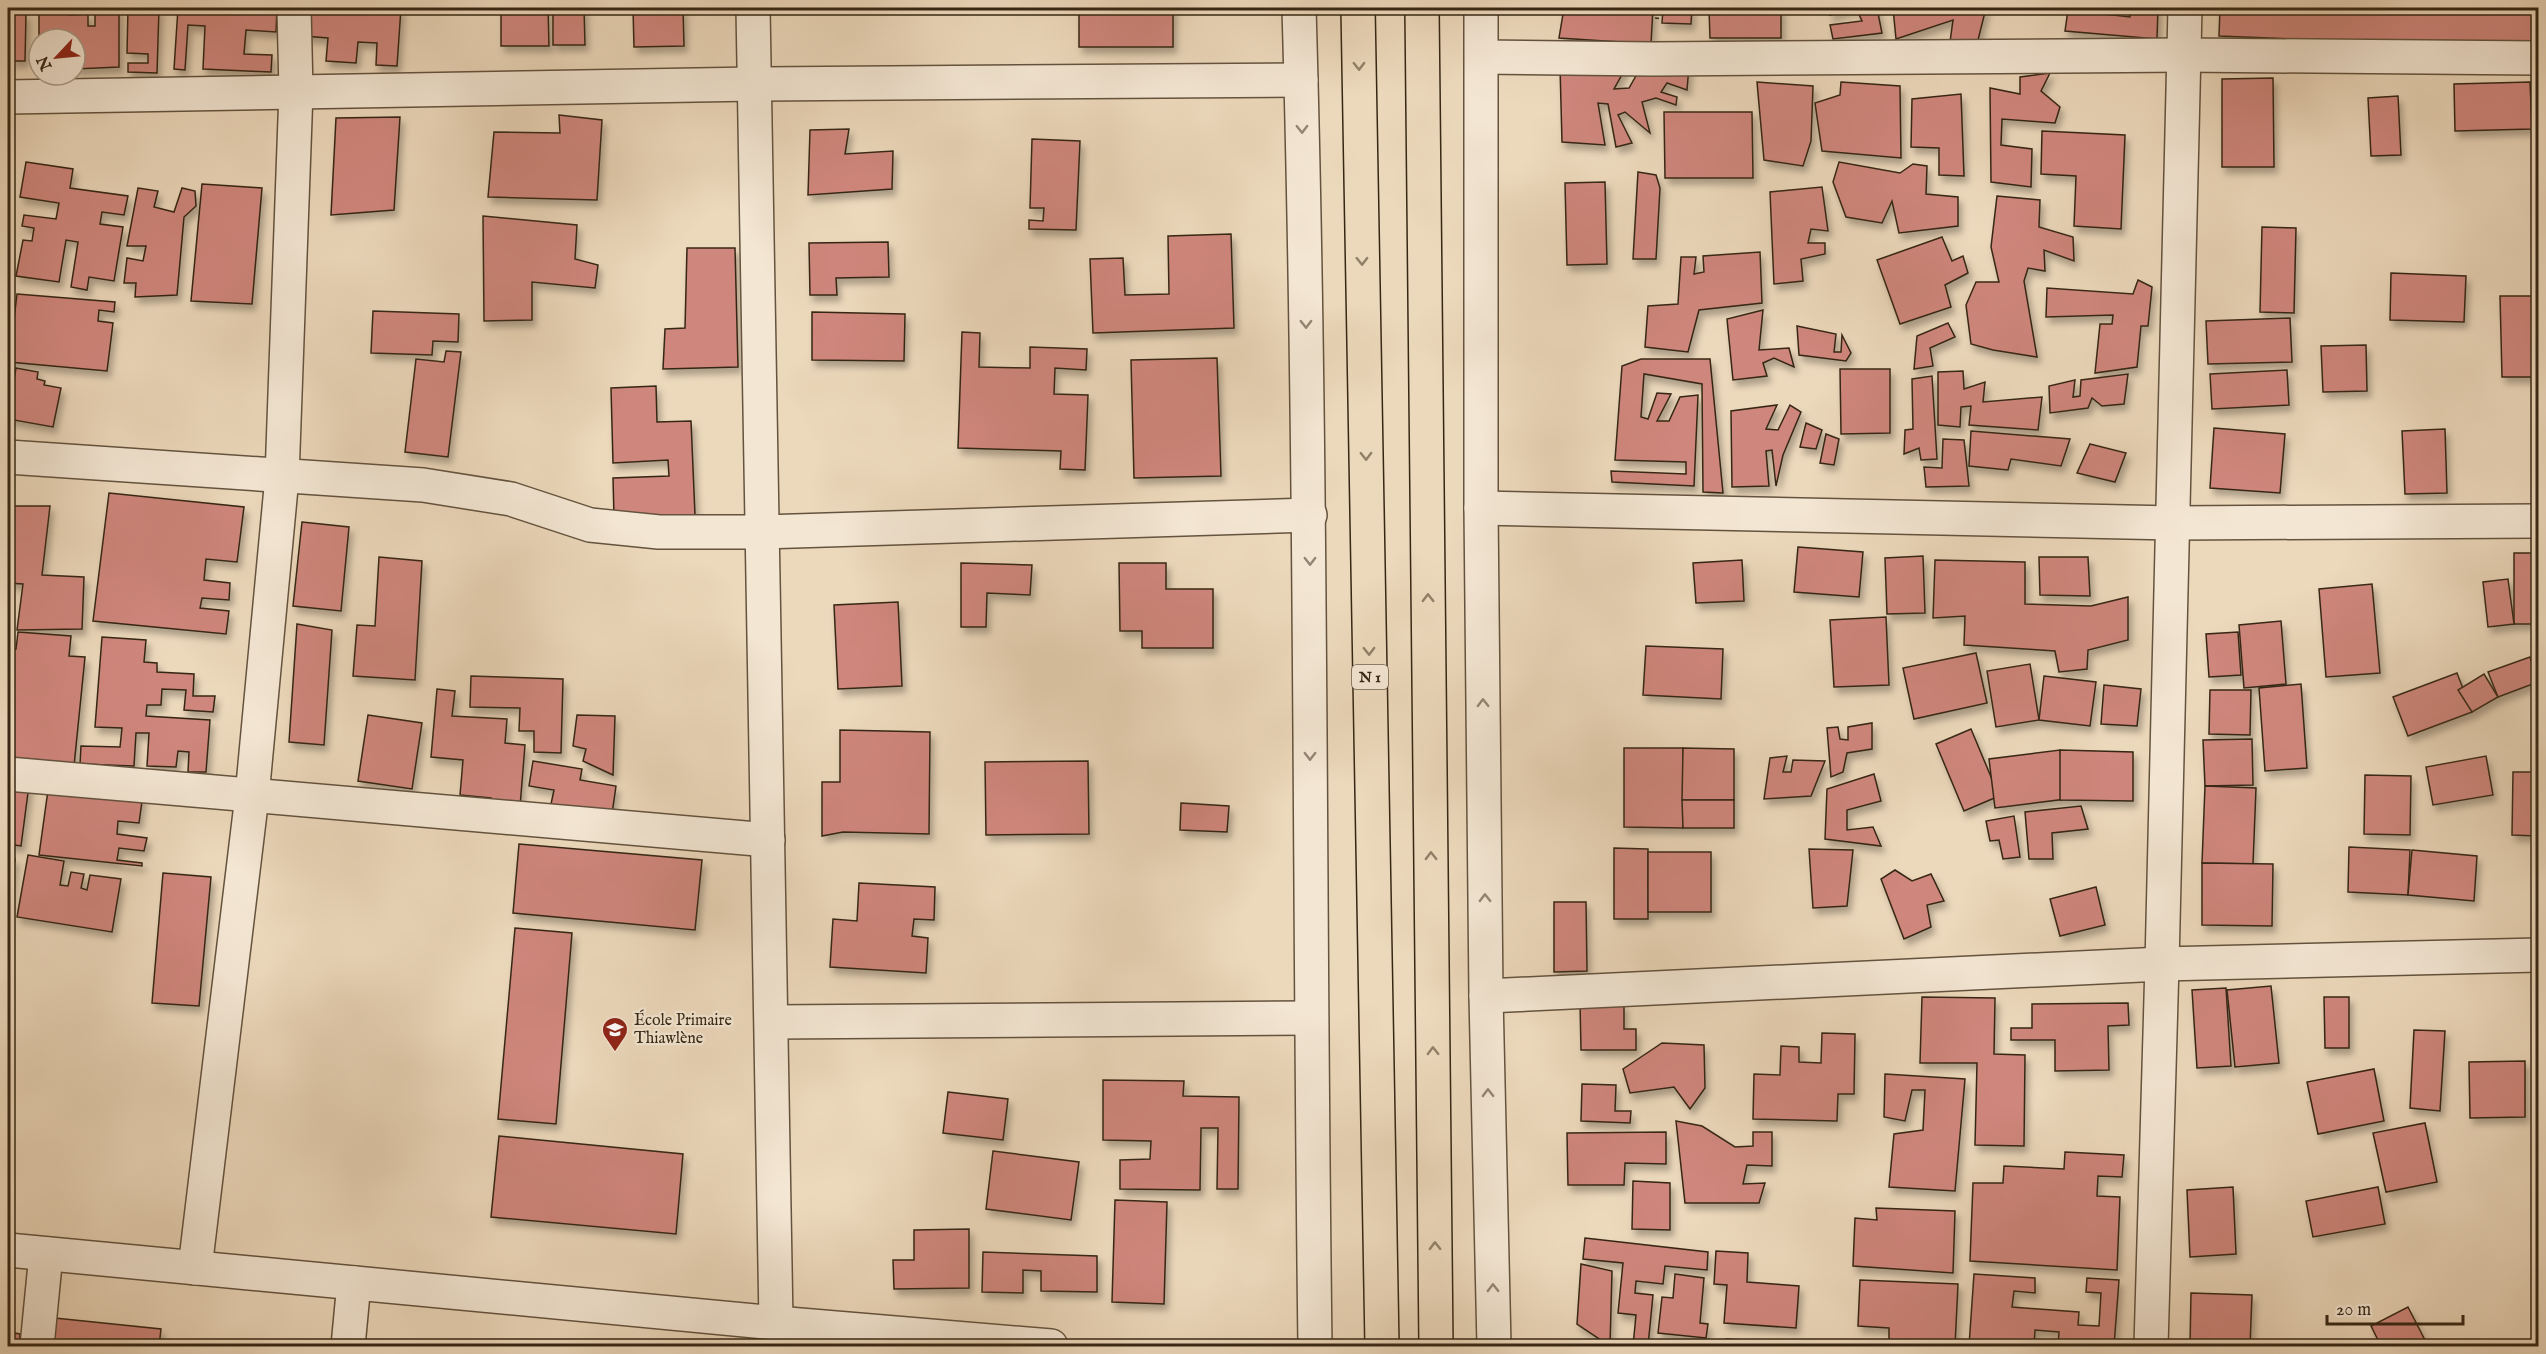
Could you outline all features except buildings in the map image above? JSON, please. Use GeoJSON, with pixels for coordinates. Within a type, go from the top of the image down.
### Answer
{"type":"FeatureCollection","features":[{"type":"Feature","properties":{"kind":"highway","name":"N 1"},"geometry":{"type":"LineString","coordinates":[[1358,8],[1382,1347]]}},
{"type":"Feature","properties":{"kind":"highway"},"geometry":{"type":"LineString","coordinates":[[1422,8],[1436,1347]]}},
{"type":"Feature","properties":{"kind":"street"},"geometry":{"type":"LineString","coordinates":[[195,1268],[252,796],[282,477],[296,91],[294,8]]}},
{"type":"Feature","properties":{"kind":"street"},"geometry":{"type":"LineString","coordinates":[[753,8],[776,1323]]}},
{"type":"Feature","properties":{"kind":"street"},"geometry":{"type":"LineString","coordinates":[[1299,8],[1310,515],[1311,1018],[1315,1347]]}},
{"type":"Feature","properties":{"kind":"street"},"geometry":{"type":"LineString","coordinates":[[1481,8],[1481,508],[1486,996],[1494,1347]]}},
{"type":"Feature","properties":{"kind":"street"},"geometry":{"type":"LineString","coordinates":[[2151,1347],[2163,964],[2185,8]]}},
{"type":"Feature","properties":{"kind":"street"},"geometry":{"type":"LineString","coordinates":[[1482,57],[1666,59],[2184,55],[2538,58]]}},
{"type":"Feature","properties":{"kind":"street"},"geometry":{"type":"LineString","coordinates":[[8,98],[754,84],[1301,80]]}},
{"type":"Feature","properties":{"kind":"street"},"geometry":{"type":"LineString","coordinates":[[8,457],[423,485],[511,499],[590,525],[658,532],[762,532],[1310,515]]}},
{"type":"Feature","properties":{"kind":"street"},"geometry":{"type":"LineString","coordinates":[[1481,508],[2174,523],[2538,521]]}},
{"type":"Feature","properties":{"kind":"street"},"geometry":{"type":"LineString","coordinates":[[8,774],[768,840]]}},
{"type":"Feature","properties":{"kind":"street"},"geometry":{"type":"LineString","coordinates":[[1486,996],[2163,964],[2538,955]]}},
{"type":"Feature","properties":{"kind":"street"},"geometry":{"type":"LineString","coordinates":[[772,1022],[1311,1018]]}},
{"type":"Feature","properties":{"kind":"street"},"geometry":{"type":"LineString","coordinates":[[8,1250],[1051,1347]]}},
{"type":"Feature","properties":{"kind":"street"},"geometry":{"type":"LineString","coordinates":[[37,1347],[46,1254]]}},
{"type":"Feature","properties":{"kind":"street"},"geometry":{"type":"LineString","coordinates":[[348,1347],[354,1283]]}},
{"type":"Feature","properties":{"kind":"place","name":"École Primaire Thiawlène"},"geometry":{"type":"Point","coordinates":[615,1053]}}]}
